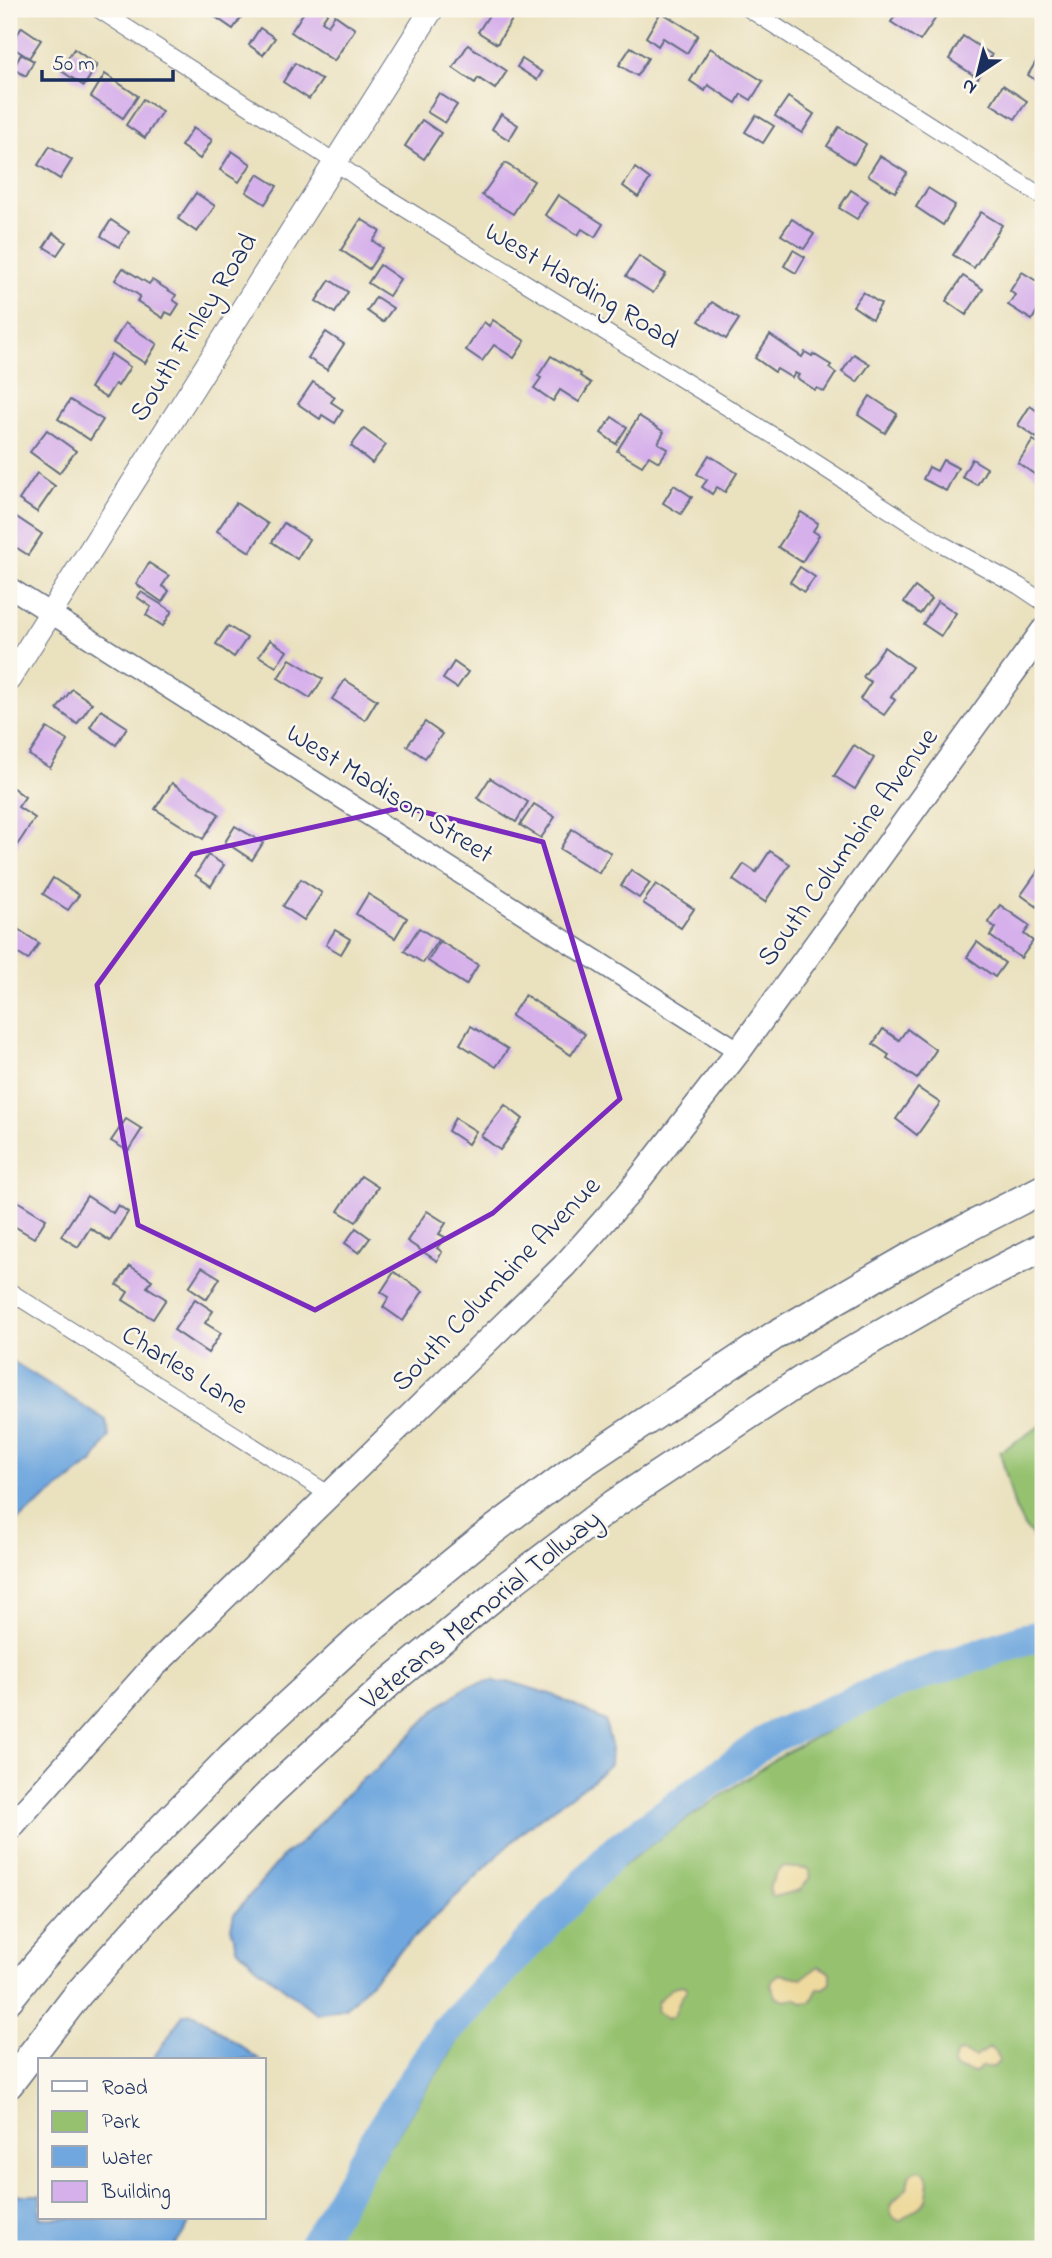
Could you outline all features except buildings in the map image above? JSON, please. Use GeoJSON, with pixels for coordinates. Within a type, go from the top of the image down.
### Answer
{"type":"FeatureCollection","features":[{"type":"Feature","properties":{"kind":"highway","name":"Veterans Memorial Tollway"},"geometry":{"type":"LineString","coordinates":[[9,1999],[120,1871],[232,1756],[359,1639],[479,1541],[580,1465],[777,1334],[912,1256],[1043,1189]]}},
{"type":"Feature","properties":{"kind":"highway","name":"Veterans Memorial Tollway"},"geometry":{"type":"LineString","coordinates":[[9,2084],[79,1993],[155,1909],[271,1792],[390,1682],[509,1584],[614,1504],[805,1378],[942,1299],[1043,1247]]}},
{"type":"Feature","properties":{"kind":"main road","name":"South Finley Road"},"geometry":{"type":"LineString","coordinates":[[9,679],[432,9]]}},
{"type":"Feature","properties":{"kind":"main road","name":"South Columbine Avenue"},"geometry":{"type":"LineString","coordinates":[[9,1829],[153,1667],[564,1266],[627,1195],[739,1051],[1043,631]]}},
{"type":"Feature","properties":{"kind":"street","name":"West Harding Road"},"geometry":{"type":"LineString","coordinates":[[98,9],[370,187],[790,446],[942,544],[1043,602]]}},
{"type":"Feature","properties":{"kind":"street"},"geometry":{"type":"LineString","coordinates":[[749,9],[1043,197]]}},
{"type":"Feature","properties":{"kind":"street","name":"West Madison Street"},"geometry":{"type":"LineString","coordinates":[[9,587],[739,1051]]}},
{"type":"Feature","properties":{"kind":"street","name":"Charles Lane"},"geometry":{"type":"LineString","coordinates":[[9,1291],[330,1495]]}},
{"type":"Feature","properties":{"kind":"highlighted area"},"geometry":{"type":"Polygon","coordinates":[[[404,807],[543,842],[620,1099],[493,1213],[315,1310],[138,1225],[97,985],[192,854],[404,807]]]}},
{"type":"Feature","properties":{"kind":"green space"},"geometry":{"type":"Polygon","coordinates":[[[1043,1424],[1043,1546],[1024,1527],[1015,1508],[1000,1452],[1043,1424]]]}},
{"type":"Feature","properties":{"kind":"green space"},"geometry":{"type":"Polygon","coordinates":[[[1043,1649],[1043,2249],[327,2249],[367,2181],[462,2035],[506,1976],[592,1889],[664,1835],[781,1755],[855,1716],[968,1669],[1043,1649]]]}},
{"type":"Feature","properties":{"kind":"sand"},"geometry":{"type":"Polygon","coordinates":[[[782,1867],[809,1869],[811,1877],[800,1890],[773,1897],[769,1888],[782,1867]]]}},
{"type":"Feature","properties":{"kind":"sand"},"geometry":{"type":"Polygon","coordinates":[[[819,1966],[830,1972],[830,1983],[825,1988],[818,1989],[811,2002],[803,2003],[796,1998],[777,1998],[771,1986],[773,1979],[779,1974],[802,1978],[819,1966]]]}},
{"type":"Feature","properties":{"kind":"sand"},"geometry":{"type":"Polygon","coordinates":[[[681,1985],[687,1989],[674,2016],[667,2019],[656,2011],[657,2002],[671,1989],[681,1985]]]}},
{"type":"Feature","properties":{"kind":"sand"},"geometry":{"type":"Polygon","coordinates":[[[990,2048],[999,2058],[993,2067],[981,2067],[975,2073],[957,2069],[953,2065],[957,2053],[975,2057],[990,2048]]]}},
{"type":"Feature","properties":{"kind":"sand"},"geometry":{"type":"Polygon","coordinates":[[[920,2170],[925,2173],[929,2182],[926,2200],[899,2221],[891,2216],[891,2206],[907,2188],[911,2173],[920,2170]]]}},
{"type":"Feature","properties":{"kind":"water"},"geometry":{"type":"Polygon","coordinates":[[[9,1359],[106,1420],[109,1437],[94,1461],[9,1527],[9,1359]]]}},
{"type":"Feature","properties":{"kind":"water"},"geometry":{"type":"Polygon","coordinates":[[[494,1680],[499,1683],[511,1682],[553,1695],[605,1721],[611,1745],[610,1764],[593,1780],[525,1829],[398,1953],[346,2008],[317,2014],[237,1948],[231,1927],[234,1914],[284,1855],[303,1841],[356,1784],[379,1767],[437,1708],[468,1686],[494,1680]]]}},
{"type":"Feature","properties":{"kind":"water"},"geometry":{"type":"Polygon","coordinates":[[[192,2013],[257,2058],[153,2058],[183,2015],[192,2013]]]}},
{"type":"Feature","properties":{"kind":"water"},"geometry":{"type":"Polygon","coordinates":[[[9,2190],[20,2195],[38,2195],[38,2220],[192,2220],[173,2249],[9,2249],[9,2190]]]}},
{"type":"Feature","properties":{"kind":"waterway"},"geometry":{"type":"LineString","coordinates":[[312,2249],[375,2140],[445,2032],[615,1851],[770,1738],[899,1682],[1025,1639],[1043,1636]]}}]}
